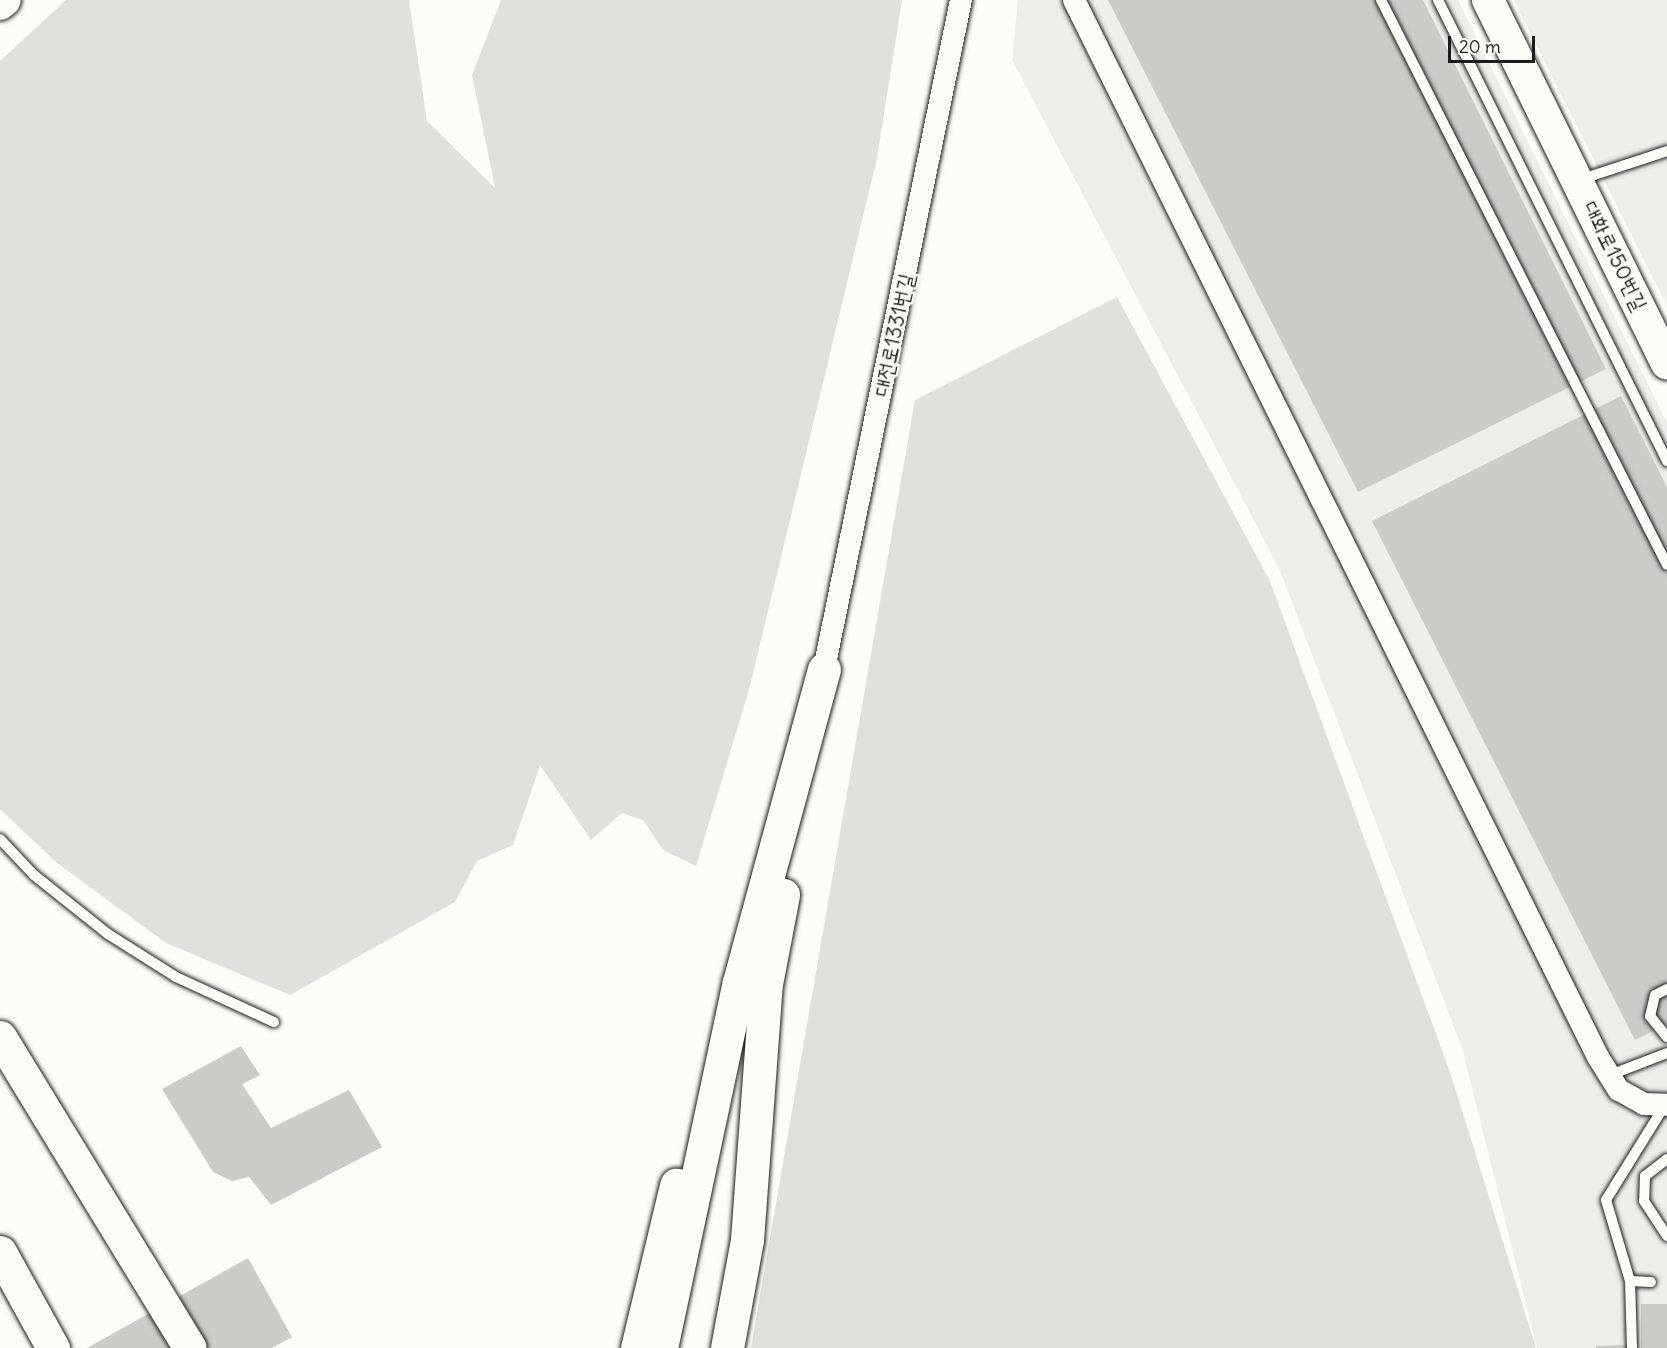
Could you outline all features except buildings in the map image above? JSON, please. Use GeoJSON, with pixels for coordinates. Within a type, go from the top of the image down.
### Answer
{"type":"FeatureCollection","features":[{"type":"Feature","properties":{"kind":"highway"},"geometry":{"type":"LineString","coordinates":[[636,1348],[657,1245],[739,982],[824,669]]}},
{"type":"Feature","properties":{"kind":"highway"},"geometry":{"type":"LineString","coordinates":[[727,1348],[747,1240],[766,984],[824,669]]}},
{"type":"Feature","properties":{"kind":"highway"},"geometry":{"type":"LineString","coordinates":[[661,1348],[739,982]]}},
{"type":"Feature","properties":{"kind":"highway"},"geometry":{"type":"LineString","coordinates":[[0,1037],[190,1348]]}},
{"type":"Feature","properties":{"kind":"highway"},"geometry":{"type":"LineString","coordinates":[[0,1252],[53,1348]]}},
{"type":"Feature","properties":{"kind":"street"},"geometry":{"type":"LineString","coordinates":[[0,4],[5,0]]}},
{"type":"Feature","properties":{"kind":"street","name":"대전로1331번길"},"geometry":{"type":"LineString","coordinates":[[824,669],[961,0]]}},
{"type":"Feature","properties":{"kind":"street"},"geometry":{"type":"LineString","coordinates":[[1074,0],[1610,1075],[1619,1090],[1644,1104],[1666,1105]]}},
{"type":"Feature","properties":{"kind":"street","name":"대화로150번길"},"geometry":{"type":"LineString","coordinates":[[1488,0],[1667,363]]}},
{"type":"Feature","properties":{"kind":"lane"},"geometry":{"type":"LineString","coordinates":[[1382,0],[1667,565]]}},
{"type":"Feature","properties":{"kind":"lane"},"geometry":{"type":"LineString","coordinates":[[1438,0],[1667,461]]}},
{"type":"Feature","properties":{"kind":"lane","name":"대화로150번길"},"geometry":{"type":"LineString","coordinates":[[1578,180],[1667,152]]}},
{"type":"Feature","properties":{"kind":"lane"},"geometry":{"type":"LineString","coordinates":[[0,839],[34,875],[108,934],[176,976],[274,1022]]}},
{"type":"Feature","properties":{"kind":"lane"},"geometry":{"type":"LineString","coordinates":[[1667,989],[1655,995],[1650,1016],[1667,1037]]}},
{"type":"Feature","properties":{"kind":"lane"},"geometry":{"type":"LineString","coordinates":[[1610,1075],[1667,1053]]}},
{"type":"Feature","properties":{"kind":"lane"},"geometry":{"type":"LineString","coordinates":[[1632,1348],[1630,1281],[1606,1200],[1666,1105]]}},
{"type":"Feature","properties":{"kind":"lane"},"geometry":{"type":"LineString","coordinates":[[1667,1159],[1645,1176],[1644,1201],[1667,1236]]}},
{"type":"Feature","properties":{"kind":"lane"},"geometry":{"type":"LineString","coordinates":[[1630,1281],[1651,1282]]}},
{"type":"Feature","properties":{"kind":"shaded area"},"geometry":{"type":"Polygon","coordinates":[[[66,0],[409,0],[427,121],[495,188],[472,75],[501,0],[902,0],[877,158],[750,686],[696,866],[663,850],[643,820],[622,813],[591,840],[540,765],[513,845],[477,861],[455,902],[290,995],[166,943],[56,862],[0,809],[0,61],[66,0]]]}},
{"type":"Feature","properties":{"kind":"shaded area"},"geometry":{"type":"Polygon","coordinates":[[[1018,0],[1458,0],[1667,423],[1667,1348],[1537,1348],[1462,1048],[1279,568],[1012,60],[1018,0]]]}},
{"type":"Feature","properties":{"kind":"shaded area"},"geometry":{"type":"Polygon","coordinates":[[[1514,0],[1667,0],[1667,306],[1514,0]]]}},
{"type":"Feature","properties":{"kind":"shaded area"},"geometry":{"type":"Polygon","coordinates":[[[1117,297],[1270,581],[1451,1075],[1536,1348],[751,1348],[915,400],[1117,297]]]}}]}
